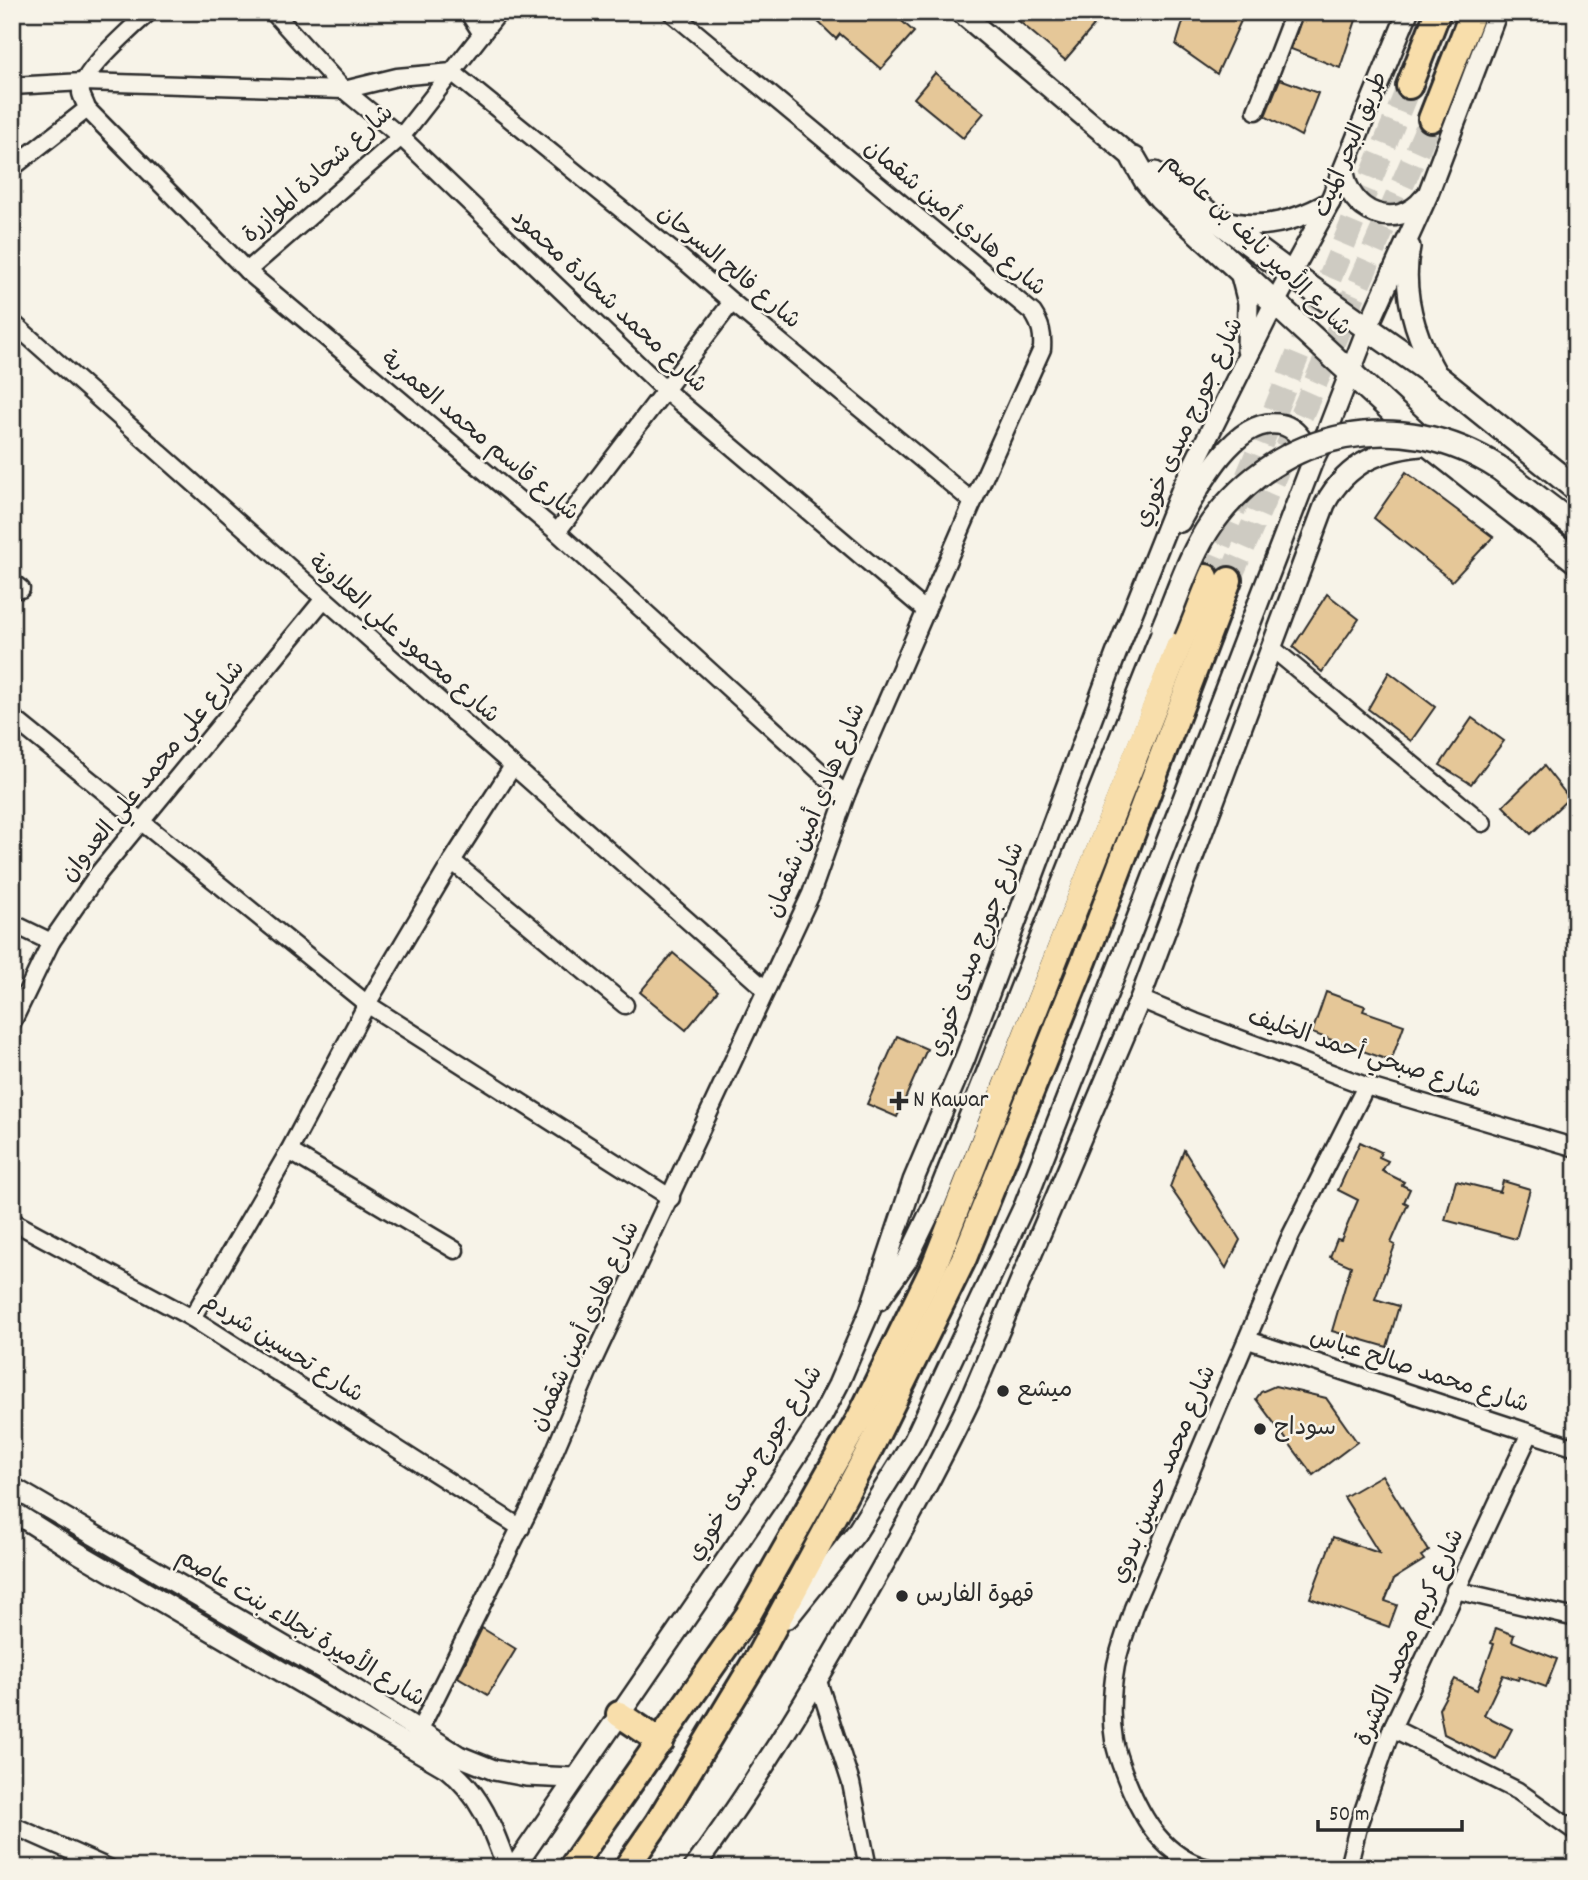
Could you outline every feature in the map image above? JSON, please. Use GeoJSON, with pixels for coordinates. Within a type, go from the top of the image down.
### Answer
{"type":"FeatureCollection","features":[{"type":"Feature","properties":{"kind":"main road","name":"طريق البحر الميت"},"geometry":{"type":"LineString","coordinates":[[1409,86],[1438,12]]}},
{"type":"Feature","properties":{"kind":"main road"},"geometry":{"type":"LineString","coordinates":[[1431,119],[1473,12]]}},
{"type":"Feature","properties":{"kind":"main road","name":"شارع الأمير نايف بن عاصم"},"geometry":{"type":"LineString","coordinates":[[1133,159],[1440,379],[1576,489]]}},
{"type":"Feature","properties":{"kind":"main road","name":"شارع الأمير نايف بن عاصم"},"geometry":{"type":"LineString","coordinates":[[1133,159],[1160,197],[1429,445],[1576,561]]}},
{"type":"Feature","properties":{"kind":"main road"},"geometry":{"type":"LineString","coordinates":[[1163,629],[1185,575],[1210,525],[1241,487],[1262,470],[1286,457],[1341,437],[1375,433],[1406,434],[1457,446],[1499,468],[1576,527]]}},
{"type":"Feature","properties":{"kind":"main road"},"geometry":{"type":"LineString","coordinates":[[571,1868],[748,1615],[859,1419],[934,1266],[1217,578],[1084,961],[964,1258],[884,1421],[759,1654],[658,1822],[626,1868]]}},
{"type":"Feature","properties":{"kind":"main road"},"geometry":{"type":"LineString","coordinates":[[619,1714],[660,1742]]}},
{"type":"Feature","properties":{"kind":"street"},"geometry":{"type":"LineString","coordinates":[[12,168],[88,109],[80,92],[83,82],[116,42],[149,12]]}},
{"type":"Feature","properties":{"kind":"street","name":"شارع محمد شحادة محمود"},"geometry":{"type":"LineString","coordinates":[[273,12],[344,90],[401,137],[664,389],[926,611]]}},
{"type":"Feature","properties":{"kind":"street"},"geometry":{"type":"LineString","coordinates":[[468,12],[482,34]]}},
{"type":"Feature","properties":{"kind":"street","name":"شارع شحادة الموازرة"},"geometry":{"type":"LineString","coordinates":[[247,271],[401,137],[499,12]]}},
{"type":"Feature","properties":{"kind":"street","name":"شارع هادي أمين شقمان"},"geometry":{"type":"LineString","coordinates":[[411,1747],[521,1528],[592,1363],[811,894],[846,795],[973,502],[1038,360],[1043,336],[1033,313],[671,12]]}},
{"type":"Feature","properties":{"kind":"street"},"geometry":{"type":"LineString","coordinates":[[960,12],[1133,159]]}},
{"type":"Feature","properties":{"kind":"street"},"geometry":{"type":"LineString","coordinates":[[1256,111],[1294,12]]}},
{"type":"Feature","properties":{"kind":"street","name":"طريق البحر الميت"},"geometry":{"type":"LineString","coordinates":[[1292,275],[1344,171],[1408,12]]}},
{"type":"Feature","properties":{"kind":"street"},"geometry":{"type":"LineString","coordinates":[[759,1654],[856,1533],[914,1440],[1026,1203],[1311,463],[1327,432],[1367,329],[1414,226],[1497,12]]}},
{"type":"Feature","properties":{"kind":"street"},"geometry":{"type":"LineString","coordinates":[[12,86],[83,82],[344,90],[397,77],[452,72]]}},
{"type":"Feature","properties":{"kind":"street","name":"شارع فالح السرحان"},"geometry":{"type":"LineString","coordinates":[[452,72],[680,257],[973,502]]}},
{"type":"Feature","properties":{"kind":"street","name":"شارع قاسم محمد العمرية"},"geometry":{"type":"LineString","coordinates":[[88,109],[247,271],[558,532],[846,795]]}},
{"type":"Feature","properties":{"kind":"street"},"geometry":{"type":"LineString","coordinates":[[1344,171],[1345,181],[1355,199],[1362,207],[1381,215],[1391,216],[1411,210],[1427,194]]}},
{"type":"Feature","properties":{"kind":"street"},"geometry":{"type":"LineString","coordinates":[[1215,218],[1233,224],[1273,224],[1293,219],[1330,202]]}},
{"type":"Feature","properties":{"kind":"street"},"geometry":{"type":"LineString","coordinates":[[1414,226],[1409,252],[1410,305],[1426,356],[1440,379]]}},
{"type":"Feature","properties":{"kind":"street"},"geometry":{"type":"LineString","coordinates":[[1239,268],[1245,285],[1249,321],[1243,367]]}},
{"type":"Feature","properties":{"kind":"street","name":"شارع جورج مبدى خوري"},"geometry":{"type":"LineString","coordinates":[[514,1868],[777,1486],[822,1416],[846,1367],[869,1313],[912,1181],[965,1058],[1116,654],[1183,486],[1274,304],[1292,275]]}},
{"type":"Feature","properties":{"kind":"street"},"geometry":{"type":"LineString","coordinates":[[558,532],[732,302]]}},
{"type":"Feature","properties":{"kind":"street","name":"شارع محمود علي العلاونة"},"geometry":{"type":"LineString","coordinates":[[12,322],[766,990]]}},
{"type":"Feature","properties":{"kind":"street"},"geometry":{"type":"LineString","coordinates":[[1116,654],[1149,591],[1168,544],[1194,497],[1245,431],[1269,422],[1286,425],[1296,432],[1304,443],[1311,463]]}},
{"type":"Feature","properties":{"kind":"street"},"geometry":{"type":"LineString","coordinates":[[694,1868],[743,1798],[818,1681],[941,1462],[1028,1266],[1140,999],[1325,504],[1334,488],[1358,466],[1377,454],[1398,448],[1429,445]]}},
{"type":"Feature","properties":{"kind":"street","name":"شارع علي محمد علي العدوان"},"geometry":{"type":"LineString","coordinates":[[12,1023],[51,942],[98,874],[323,600]]}},
{"type":"Feature","properties":{"kind":"street"},"geometry":{"type":"LineString","coordinates":[[869,1313],[907,1260],[936,1200],[1163,629]]}},
{"type":"Feature","properties":{"kind":"street"},"geometry":{"type":"LineString","coordinates":[[1272,648],[1483,823]]}},
{"type":"Feature","properties":{"kind":"street"},"geometry":{"type":"LineString","coordinates":[[12,717],[367,1004],[671,1198]]}},
{"type":"Feature","properties":{"kind":"street"},"geometry":{"type":"LineString","coordinates":[[192,1318],[289,1151],[367,1004],[452,861],[513,766]]}},
{"type":"Feature","properties":{"kind":"street"},"geometry":{"type":"LineString","coordinates":[[452,861],[625,1005]]}},
{"type":"Feature","properties":{"kind":"street"},"geometry":{"type":"LineString","coordinates":[[12,923],[51,942]]}},
{"type":"Feature","properties":{"kind":"street","name":"شارع صبحي أحمد الخليف"},"geometry":{"type":"LineString","coordinates":[[1140,999],[1366,1086],[1576,1148]]}},
{"type":"Feature","properties":{"kind":"street"},"geometry":{"type":"LineString","coordinates":[[1028,1266],[1072,1119],[1073,1082]]}},
{"type":"Feature","properties":{"kind":"street","name":"شارع محمد حسين بدوي"},"geometry":{"type":"LineString","coordinates":[[1208,1868],[1182,1858],[1153,1832],[1143,1817],[1114,1741],[1116,1664],[1133,1608],[1291,1235],[1366,1086]]}},
{"type":"Feature","properties":{"kind":"street"},"geometry":{"type":"LineString","coordinates":[[289,1151],[456,1250]]}},
{"type":"Feature","properties":{"kind":"street","name":"شارع تحسين شردم"},"geometry":{"type":"LineString","coordinates":[[12,1221],[192,1318],[521,1528]]}},
{"type":"Feature","properties":{"kind":"street","name":"شارع محمد صالح عباس"},"geometry":{"type":"LineString","coordinates":[[1248,1340],[1576,1448]]}},
{"type":"Feature","properties":{"kind":"street","name":"شارع كريم محمد الكشرة"},"geometry":{"type":"LineString","coordinates":[[1348,1868],[1359,1823],[1392,1728],[1530,1433]]}},
{"type":"Feature","properties":{"kind":"street","name":"شارع الأميرة نجلاء بنت عاصم"},"geometry":{"type":"LineString","coordinates":[[12,1487],[323,1669],[459,1756],[474,1763],[526,1776],[574,1778]]}},
{"type":"Feature","properties":{"kind":"street","name":"شارع الأميرة نجلاء بنت عاصم"},"geometry":{"type":"LineString","coordinates":[[12,1511],[75,1551],[447,1768],[476,1796],[488,1818],[506,1868]]}},
{"type":"Feature","properties":{"kind":"street"},"geometry":{"type":"LineString","coordinates":[[1455,1590],[1576,1618]]}},
{"type":"Feature","properties":{"kind":"street"},"geometry":{"type":"LineString","coordinates":[[818,1681],[851,1783],[868,1868]]}},
{"type":"Feature","properties":{"kind":"street"},"geometry":{"type":"LineString","coordinates":[[1392,1728],[1518,1791],[1576,1832]]}},
{"type":"Feature","properties":{"kind":"street"},"geometry":{"type":"LineString","coordinates":[[12,1825],[110,1868]]}},
{"type":"Feature","properties":{"kind":"building"},"geometry":{"type":"Polygon","coordinates":[[[808,12],[892,12],[914,32],[881,69],[840,34],[836,39],[808,12]]]}},
{"type":"Feature","properties":{"kind":"building"},"geometry":{"type":"Polygon","coordinates":[[[1008,12],[1078,12],[1094,26],[1065,60],[1008,12]]]}},
{"type":"Feature","properties":{"kind":"building"},"geometry":{"type":"Polygon","coordinates":[[[1186,12],[1245,12],[1217,74],[1176,45],[1186,12]]]}},
{"type":"Feature","properties":{"kind":"building"},"geometry":{"type":"Polygon","coordinates":[[[1304,12],[1334,12],[1356,20],[1340,68],[1291,49],[1304,12]]]}},
{"type":"Feature","properties":{"kind":"building"},"geometry":{"type":"Polygon","coordinates":[[[935,73],[984,113],[963,138],[914,98],[935,73]]]}},
{"type":"Feature","properties":{"kind":"building"},"geometry":{"type":"Polygon","coordinates":[[[1280,79],[1318,93],[1301,136],[1265,116],[1280,79]]]}},
{"type":"Feature","properties":{"kind":"building"},"geometry":{"type":"Polygon","coordinates":[[[1406,472],[1493,537],[1452,581],[1374,518],[1406,472]]]}},
{"type":"Feature","properties":{"kind":"building"},"geometry":{"type":"Polygon","coordinates":[[[1327,594],[1359,619],[1322,672],[1293,647],[1327,594]]]}},
{"type":"Feature","properties":{"kind":"building"},"geometry":{"type":"Polygon","coordinates":[[[1389,672],[1435,707],[1411,741],[1368,709],[1389,672]]]}},
{"type":"Feature","properties":{"kind":"building"},"geometry":{"type":"Polygon","coordinates":[[[1472,718],[1504,741],[1471,784],[1440,765],[1472,718]]]}},
{"type":"Feature","properties":{"kind":"building"},"geometry":{"type":"Polygon","coordinates":[[[1544,766],[1569,798],[1531,834],[1503,806],[1544,766]]]}},
{"type":"Feature","properties":{"kind":"building"},"geometry":{"type":"Polygon","coordinates":[[[673,953],[718,991],[686,1030],[640,992],[673,953]]]}},
{"type":"Feature","properties":{"kind":"building"},"geometry":{"type":"Polygon","coordinates":[[[1326,992],[1365,1006],[1363,1011],[1404,1025],[1391,1061],[1312,1033],[1326,992]]]}},
{"type":"Feature","properties":{"kind":"building"},"geometry":{"type":"Polygon","coordinates":[[[897,1036],[927,1049],[897,1117],[867,1104],[897,1036]]]}},
{"type":"Feature","properties":{"kind":"building"},"geometry":{"type":"Polygon","coordinates":[[[1360,1142],[1381,1152],[1379,1157],[1388,1161],[1382,1171],[1404,1182],[1402,1185],[1410,1189],[1404,1202],[1408,1204],[1391,1243],[1395,1245],[1375,1299],[1399,1306],[1387,1347],[1332,1331],[1351,1266],[1330,1257],[1337,1239],[1341,1240],[1358,1200],[1338,1190],[1360,1142]]]}},
{"type":"Feature","properties":{"kind":"building"},"geometry":{"type":"Polygon","coordinates":[[[1184,1150],[1240,1240],[1226,1268],[1170,1187],[1184,1150]]]}},
{"type":"Feature","properties":{"kind":"building"},"geometry":{"type":"Polygon","coordinates":[[[1456,1181],[1500,1192],[1503,1181],[1530,1189],[1516,1239],[1445,1220],[1456,1181]]]}},
{"type":"Feature","properties":{"kind":"building"},"geometry":{"type":"Polygon","coordinates":[[[1275,1386],[1326,1398],[1357,1442],[1313,1475],[1256,1399],[1261,1392],[1275,1386]]]}},
{"type":"Feature","properties":{"kind":"building"},"geometry":{"type":"Polygon","coordinates":[[[1382,1475],[1429,1551],[1421,1556],[1424,1560],[1394,1579],[1385,1601],[1397,1605],[1389,1627],[1310,1598],[1333,1537],[1379,1553],[1344,1497],[1382,1475]]]}},
{"type":"Feature","properties":{"kind":"building"},"geometry":{"type":"Polygon","coordinates":[[[482,1628],[516,1649],[488,1695],[458,1677],[482,1628]]]}},
{"type":"Feature","properties":{"kind":"building"},"geometry":{"type":"Polygon","coordinates":[[[1496,1628],[1514,1635],[1512,1641],[1557,1659],[1546,1687],[1519,1677],[1518,1680],[1503,1675],[1484,1715],[1512,1729],[1496,1760],[1444,1734],[1439,1709],[1455,1679],[1477,1690],[1494,1644],[1491,1643],[1496,1628]]]}},
{"type":"Feature","properties":{"kind":"tunnel"},"geometry":{"type":"LineString","coordinates":[[1206,577],[1409,86]]}},
{"type":"Feature","properties":{"kind":"tunnel"},"geometry":{"type":"LineString","coordinates":[[1229,580],[1431,119]]}},
{"type":"Feature","properties":{"kind":"place","name":"N Kawar"},"geometry":{"type":"Point","coordinates":[899,1101]}},
{"type":"Feature","properties":{"kind":"place","name":"ميشع"},"geometry":{"type":"Point","coordinates":[1003,1391]}},
{"type":"Feature","properties":{"kind":"place","name":"سوداح"},"geometry":{"type":"Point","coordinates":[1260,1429]}},
{"type":"Feature","properties":{"kind":"place","name":"قهوة الفارس"},"geometry":{"type":"Point","coordinates":[902,1596]}}]}
